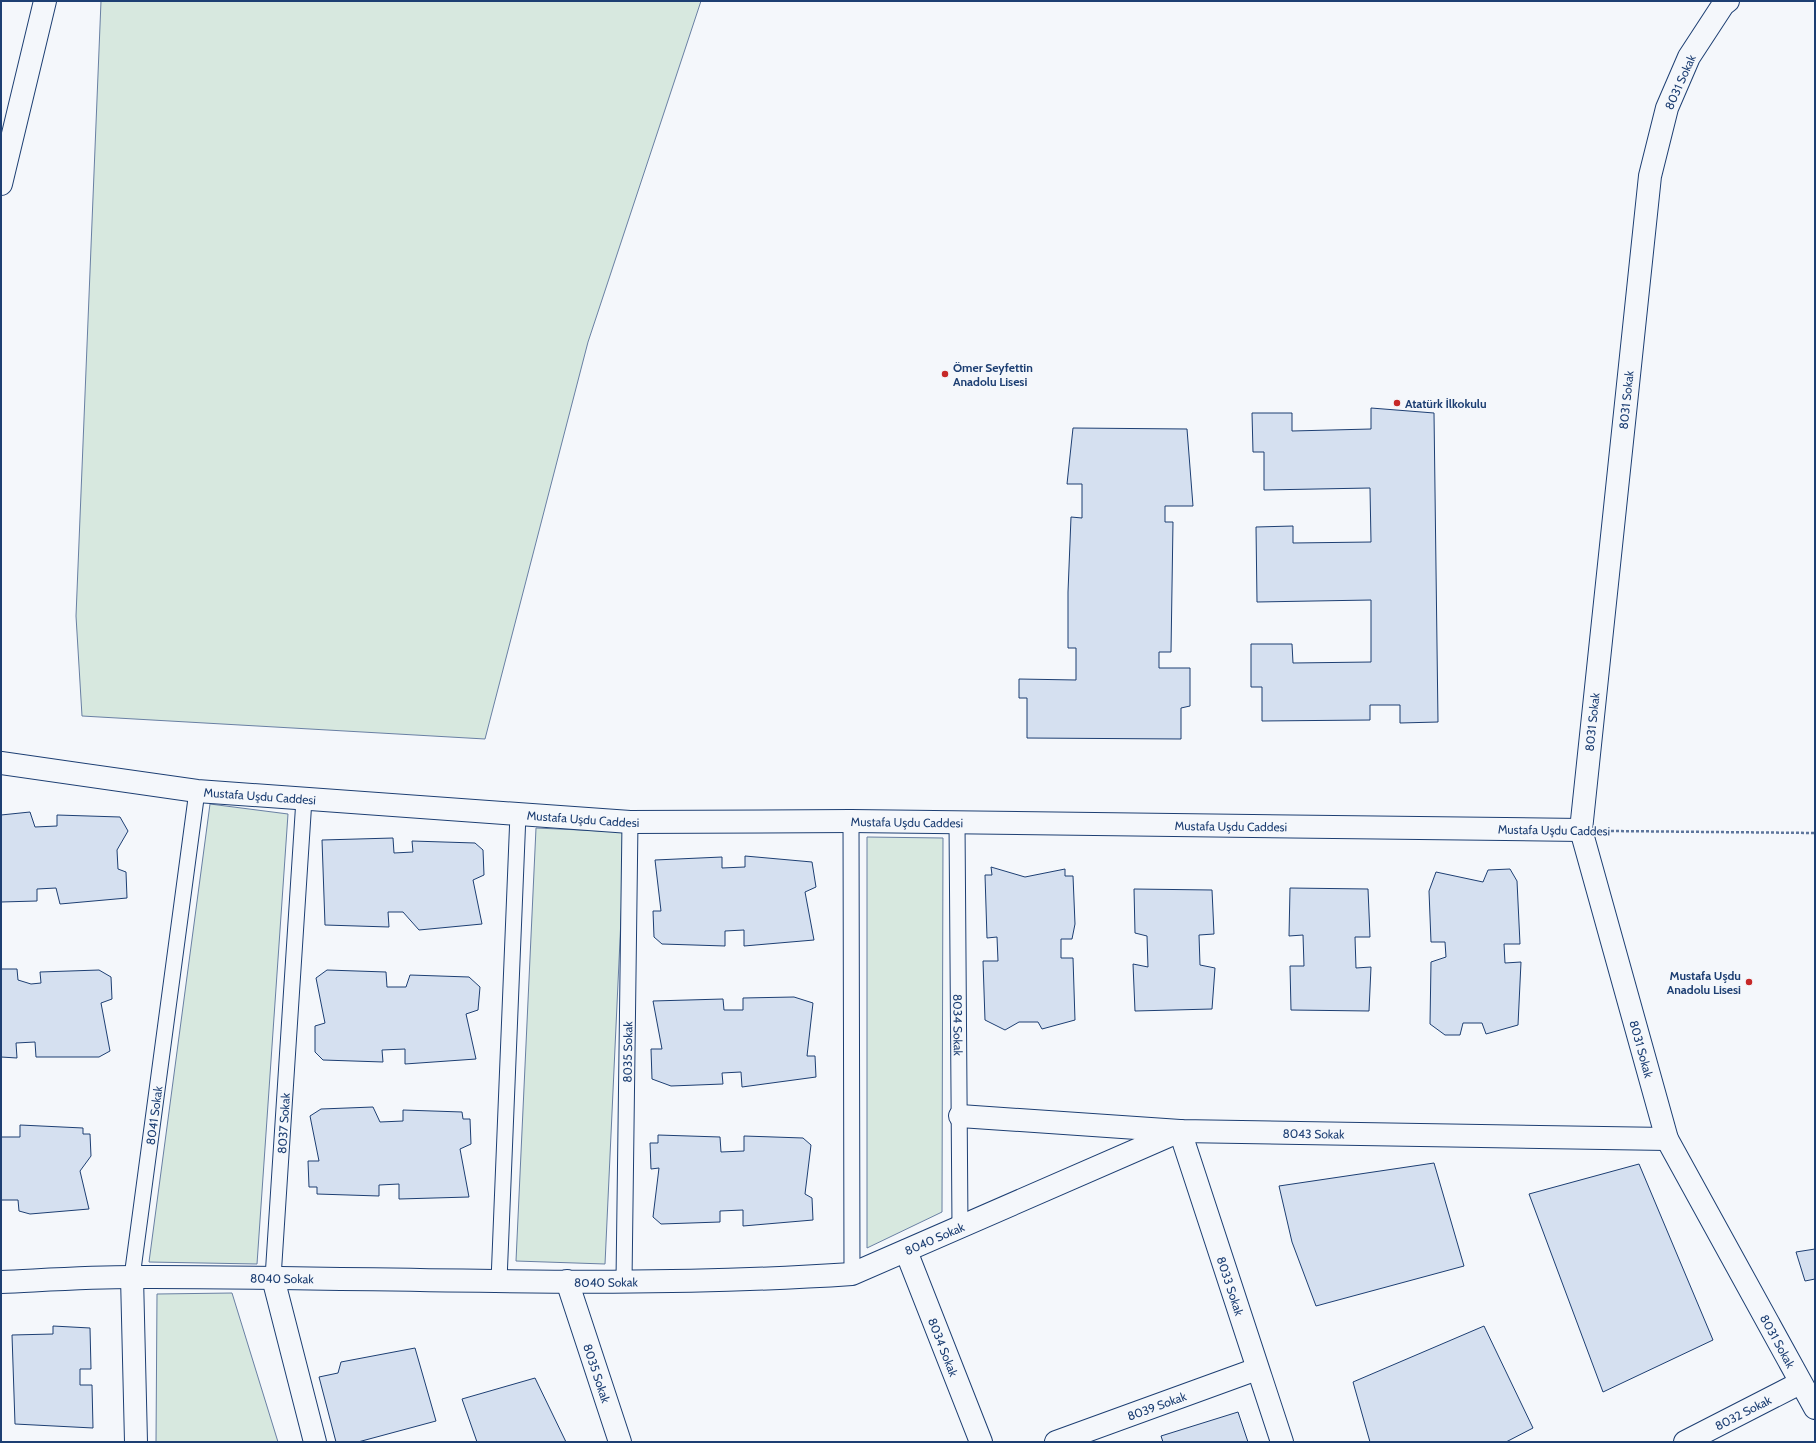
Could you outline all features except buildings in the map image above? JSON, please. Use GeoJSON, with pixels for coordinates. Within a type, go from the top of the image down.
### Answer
{"type":"FeatureCollection","features":[{"type":"Feature","properties":{"kind":"street"},"geometry":{"type":"LineString","coordinates":[[1,184],[45,1]]}},
{"type":"Feature","properties":{"kind":"street","name":"8031 Sokak"},"geometry":{"type":"LineString","coordinates":[[1726,3],[1689,57],[1667,108],[1650,176],[1581,830],[1667,1139],[1815,1408]]}},
{"type":"Feature","properties":{"kind":"street","name":"Mustafa Uşdu Caddesi"},"geometry":{"type":"LineString","coordinates":[[1,764],[197,791],[630,822],[851,821],[1581,830]]}},
{"type":"Feature","properties":{"kind":"street","name":"8043 Sokak"},"geometry":{"type":"LineString","coordinates":[[960,1116],[1180,1131],[1667,1139]]}},
{"type":"Feature","properties":{"kind":"street","name":"8040 Sokak"},"geometry":{"type":"LineString","coordinates":[[1,1282],[132,1277],[624,1281],[796,1278],[852,1274],[1180,1131]]}},
{"type":"Feature","properties":{"kind":"street","name":"8033 Sokak"},"geometry":{"type":"LineString","coordinates":[[1180,1131],[1282,1442]]}},
{"type":"Feature","properties":{"kind":"street","name":"8034 Sokak"},"geometry":{"type":"LineString","coordinates":[[906,1251],[981,1442]]}},
{"type":"Feature","properties":{"kind":"street","name":"8041 Sokak"},"geometry":{"type":"LineString","coordinates":[[132,1277],[136,1442]]}},
{"type":"Feature","properties":{"kind":"street","name":"8037 Sokak"},"geometry":{"type":"LineString","coordinates":[[273,1278],[315,1442]]}},
{"type":"Feature","properties":{"kind":"street","name":"8035 Sokak"},"geometry":{"type":"LineString","coordinates":[[567,1281],[620,1442]]}},
{"type":"Feature","properties":{"kind":"street","name":"8039 Sokak"},"geometry":{"type":"LineString","coordinates":[[1056,1442],[1257,1369]]}},
{"type":"Feature","properties":{"kind":"street","name":"8032 Sokak"},"geometry":{"type":"LineString","coordinates":[[1684,1442],[1800,1383]]}},
{"type":"Feature","properties":{"kind":"lane","name":"8041 Sokak"},"geometry":{"type":"LineString","coordinates":[[132,1277],[197,791]]}},
{"type":"Feature","properties":{"kind":"lane","name":"8037 Sokak"},"geometry":{"type":"LineString","coordinates":[[273,1278],[304,799]]}},
{"type":"Feature","properties":{"kind":"lane"},"geometry":{"type":"LineString","coordinates":[[499,1281],[518,814]]}},
{"type":"Feature","properties":{"kind":"lane"},"geometry":{"type":"LineString","coordinates":[[851,821],[852,1274]]}},
{"type":"Feature","properties":{"kind":"lane","name":"8035 Sokak"},"geometry":{"type":"LineString","coordinates":[[624,1281],[630,822]]}},
{"type":"Feature","properties":{"kind":"lane","name":"8034 Sokak"},"geometry":{"type":"LineString","coordinates":[[957,822],[960,1227]]}},
{"type":"Feature","properties":{"kind":"path","name":"Mustafa Uşdu Caddesi"},"geometry":{"type":"LineString","coordinates":[[1581,830],[1815,833]]}},
{"type":"Feature","properties":{"kind":"shaded area"},"geometry":{"type":"Polygon","coordinates":[[[101,1],[701,1],[588,342],[485,739],[82,716],[76,616],[101,1]]]}},
{"type":"Feature","properties":{"kind":"shaded area"},"geometry":{"type":"Polygon","coordinates":[[[210,804],[288,814],[257,1264],[149,1262],[210,804]]]}},
{"type":"Feature","properties":{"kind":"shaded area"},"geometry":{"type":"Polygon","coordinates":[[[536,828],[625,832],[605,1264],[516,1261],[536,828]]]}},
{"type":"Feature","properties":{"kind":"shaded area"},"geometry":{"type":"Polygon","coordinates":[[[867,837],[943,838],[942,1212],[867,1248],[867,837]]]}},
{"type":"Feature","properties":{"kind":"shaded area"},"geometry":{"type":"Polygon","coordinates":[[[232,1293],[278,1442],[156,1442],[157,1294],[232,1293]]]}},
{"type":"Feature","properties":{"kind":"place","name":"Ömer Seyfettin Anadolu Lisesi"},"geometry":{"type":"Point","coordinates":[945,374]}},
{"type":"Feature","properties":{"kind":"place","name":"Atatürk İlkokulu"},"geometry":{"type":"Point","coordinates":[1397,403]}},
{"type":"Feature","properties":{"kind":"place","name":"Mustafa Uşdu Anadolu Lisesi"},"geometry":{"type":"Point","coordinates":[1749,982]}}]}
